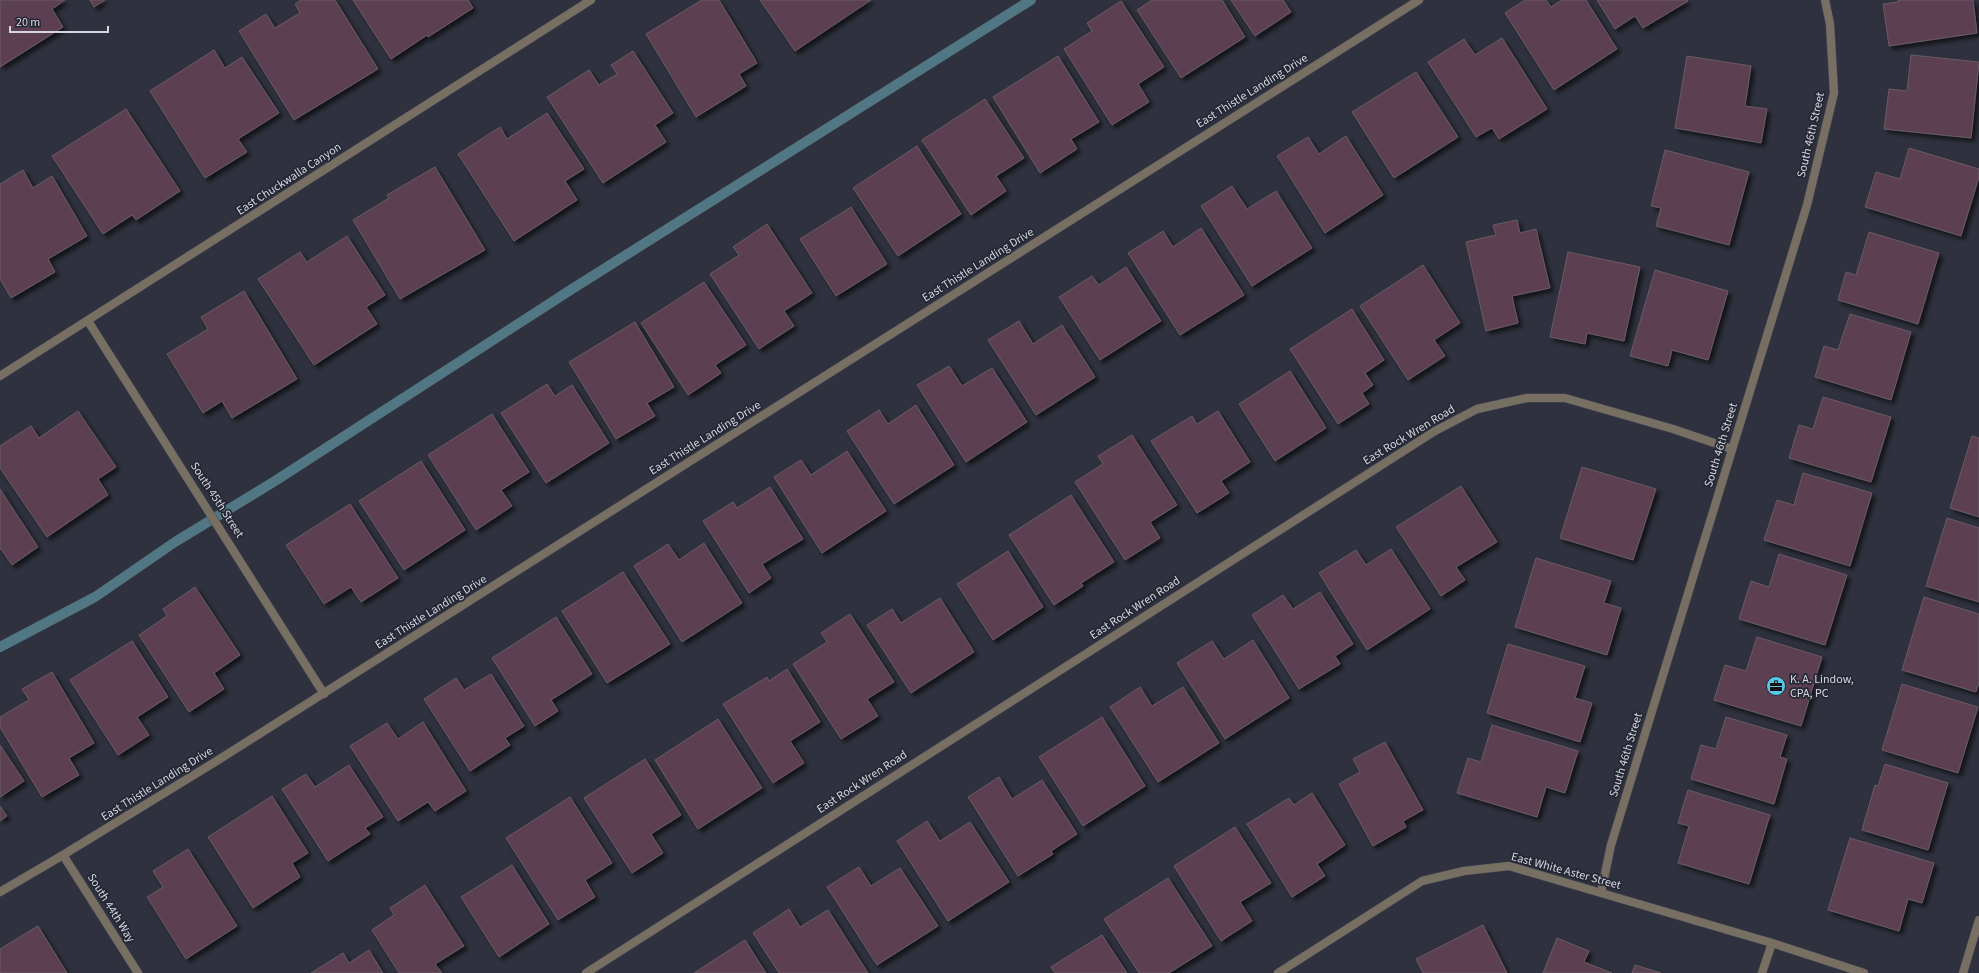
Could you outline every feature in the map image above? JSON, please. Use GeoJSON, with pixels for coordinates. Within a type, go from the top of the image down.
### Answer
{"type":"FeatureCollection","features":[{"type":"Feature","properties":{"kind":"street","name":"East Chuckwalla Canyon"},"geometry":{"type":"LineString","coordinates":[[0,376],[591,0]]}},
{"type":"Feature","properties":{"kind":"street","name":"East Thistle Landing Drive"},"geometry":{"type":"LineString","coordinates":[[0,892],[63,855],[324,694],[1419,0]]}},
{"type":"Feature","properties":{"kind":"street","name":"South 46th Street"},"geometry":{"type":"LineString","coordinates":[[1601,893],[1611,845],[1807,205],[1834,93],[1830,24],[1825,0]]}},
{"type":"Feature","properties":{"kind":"street","name":"South 45th Street"},"geometry":{"type":"LineString","coordinates":[[88,321],[203,500],[324,694]]}},
{"type":"Feature","properties":{"kind":"street","name":"East Rock Wren Road"},"geometry":{"type":"LineString","coordinates":[[586,973],[1428,435],[1477,409],[1527,398],[1565,398],[1673,429],[1732,449]]}},
{"type":"Feature","properties":{"kind":"street","name":"South 44th Way"},"geometry":{"type":"LineString","coordinates":[[63,855],[138,973]]}},
{"type":"Feature","properties":{"kind":"street","name":"East White Aster Street"},"geometry":{"type":"LineString","coordinates":[[1278,973],[1422,881],[1464,871],[1509,866],[1772,943],[1864,973]]}},
{"type":"Feature","properties":{"kind":"street"},"geometry":{"type":"LineString","coordinates":[[1963,973],[1979,920]]}},
{"type":"Feature","properties":{"kind":"street"},"geometry":{"type":"LineString","coordinates":[[1762,973],[1772,943]]}},
{"type":"Feature","properties":{"kind":"building"},"geometry":{"type":"Polygon","coordinates":[[[0,0],[65,0],[52,9],[63,27],[0,67],[0,0]]]}},
{"type":"Feature","properties":{"kind":"building"},"geometry":{"type":"Polygon","coordinates":[[[90,0],[105,0],[94,7],[90,0]]]}},
{"type":"Feature","properties":{"kind":"building"},"geometry":{"type":"Polygon","coordinates":[[[301,0],[335,0],[378,69],[294,120],[239,31],[266,14],[275,28],[300,13],[295,4],[301,0]]]}},
{"type":"Feature","properties":{"kind":"building"},"geometry":{"type":"Polygon","coordinates":[[[353,0],[468,0],[473,8],[428,37],[427,35],[391,59],[353,0]]]}},
{"type":"Feature","properties":{"kind":"building"},"geometry":{"type":"Polygon","coordinates":[[[702,0],[719,0],[757,63],[739,74],[746,86],[696,117],[646,34],[702,0]]]}},
{"type":"Feature","properties":{"kind":"building"},"geometry":{"type":"Polygon","coordinates":[[[760,0],[871,0],[795,51],[760,0]]]}},
{"type":"Feature","properties":{"kind":"building"},"geometry":{"type":"Polygon","coordinates":[[[1152,0],[1222,0],[1245,37],[1181,78],[1137,10],[1152,0]]]}},
{"type":"Feature","properties":{"kind":"building"},"geometry":{"type":"Polygon","coordinates":[[[1231,0],[1283,0],[1291,12],[1255,36],[1231,0]]]}},
{"type":"Feature","properties":{"kind":"building"},"geometry":{"type":"Polygon","coordinates":[[[1525,0],[1546,0],[1551,7],[1562,0],[1586,0],[1617,49],[1554,90],[1505,13],[1525,0]]]}},
{"type":"Feature","properties":{"kind":"building"},"geometry":{"type":"Polygon","coordinates":[[[1597,0],[1688,1],[1643,28],[1635,16],[1615,29],[1597,0]]]}},
{"type":"Feature","properties":{"kind":"building"},"geometry":{"type":"Polygon","coordinates":[[[1898,0],[1973,0],[1977,33],[1889,46],[1883,4],[1898,2],[1898,0]]]}},
{"type":"Feature","properties":{"kind":"building"},"geometry":{"type":"Polygon","coordinates":[[[1121,1],[1164,67],[1138,84],[1149,102],[1112,125],[1064,49],[1092,31],[1087,23],[1121,1]]]}},
{"type":"Feature","properties":{"kind":"building"},"geometry":{"type":"Polygon","coordinates":[[[1502,38],[1547,109],[1499,139],[1492,128],[1476,137],[1428,62],[1464,39],[1475,55],[1502,38]]]}},
{"type":"Feature","properties":{"kind":"building"},"geometry":{"type":"Polygon","coordinates":[[[214,50],[225,68],[242,57],[279,113],[238,139],[247,152],[205,178],[150,91],[214,50]]]}},
{"type":"Feature","properties":{"kind":"building"},"geometry":{"type":"Polygon","coordinates":[[[633,51],[673,113],[655,125],[666,142],[603,183],[547,97],[589,70],[599,85],[617,74],[611,65],[633,51]]]}},
{"type":"Feature","properties":{"kind":"building"},"geometry":{"type":"Polygon","coordinates":[[[1911,55],[1979,62],[1971,138],[1884,129],[1889,89],[1907,91],[1911,55]]]}},
{"type":"Feature","properties":{"kind":"building"},"geometry":{"type":"Polygon","coordinates":[[[1058,56],[1099,122],[1071,139],[1077,149],[1040,173],[993,97],[1058,56]]]}},
{"type":"Feature","properties":{"kind":"building"},"geometry":{"type":"Polygon","coordinates":[[[1687,56],[1751,66],[1745,106],[1767,109],[1761,143],[1675,128],[1687,56]]]}},
{"type":"Feature","properties":{"kind":"building"},"geometry":{"type":"Polygon","coordinates":[[[1416,72],[1458,137],[1394,178],[1352,112],[1416,72]]]}},
{"type":"Feature","properties":{"kind":"building"},"geometry":{"type":"Polygon","coordinates":[[[985,99],[1024,158],[996,176],[1006,191],[971,215],[922,140],[985,99]]]}},
{"type":"Feature","properties":{"kind":"building"},"geometry":{"type":"Polygon","coordinates":[[[126,109],[180,191],[136,220],[132,215],[103,234],[52,156],[126,109]]]}},
{"type":"Feature","properties":{"kind":"building"},"geometry":{"type":"Polygon","coordinates":[[[547,113],[584,169],[565,181],[577,200],[514,241],[458,154],[500,127],[507,139],[547,113]]]}},
{"type":"Feature","properties":{"kind":"building"},"geometry":{"type":"Polygon","coordinates":[[[1346,136],[1383,195],[1325,233],[1277,156],[1308,137],[1319,154],[1346,136]]]}},
{"type":"Feature","properties":{"kind":"building"},"geometry":{"type":"Polygon","coordinates":[[[917,146],[961,214],[898,256],[853,188],[917,146]]]}},
{"type":"Feature","properties":{"kind":"building"},"geometry":{"type":"Polygon","coordinates":[[[1909,148],[1979,169],[1979,177],[1961,236],[1865,207],[1876,172],[1900,179],[1909,148]]]}},
{"type":"Feature","properties":{"kind":"building"},"geometry":{"type":"Polygon","coordinates":[[[1665,150],[1749,172],[1729,245],[1656,226],[1661,208],[1651,206],[1665,150]]]}},
{"type":"Feature","properties":{"kind":"building"},"geometry":{"type":"Polygon","coordinates":[[[435,167],[485,250],[400,299],[353,220],[389,198],[387,195],[435,167]]]}},
{"type":"Feature","properties":{"kind":"building"},"geometry":{"type":"Polygon","coordinates":[[[23,170],[33,188],[52,176],[87,236],[48,259],[55,272],[11,298],[0,279],[0,184],[23,170]]]}},
{"type":"Feature","properties":{"kind":"building"},"geometry":{"type":"Polygon","coordinates":[[[1232,186],[1247,209],[1276,191],[1312,248],[1252,286],[1201,206],[1232,186]]]}},
{"type":"Feature","properties":{"kind":"building"},"geometry":{"type":"Polygon","coordinates":[[[851,207],[887,264],[836,296],[800,239],[851,207]]]}},
{"type":"Feature","properties":{"kind":"building"},"geometry":{"type":"Polygon","coordinates":[[[1517,220],[1520,233],[1536,229],[1550,288],[1512,296],[1518,323],[1486,331],[1466,242],[1496,235],[1493,225],[1517,220]]]}},
{"type":"Feature","properties":{"kind":"building"},"geometry":{"type":"Polygon","coordinates":[[[767,224],[812,293],[784,311],[794,326],[759,349],[710,274],[739,255],[733,247],[767,224]]]}},
{"type":"Feature","properties":{"kind":"building"},"geometry":{"type":"Polygon","coordinates":[[[1201,228],[1244,295],[1180,335],[1128,253],[1163,231],[1173,247],[1201,228]]]}},
{"type":"Feature","properties":{"kind":"building"},"geometry":{"type":"Polygon","coordinates":[[[1869,232],[1939,253],[1918,324],[1838,300],[1846,272],[1856,275],[1869,232]]]}},
{"type":"Feature","properties":{"kind":"building"},"geometry":{"type":"Polygon","coordinates":[[[347,236],[385,295],[366,307],[377,324],[314,365],[258,279],[300,252],[307,262],[347,236]]]}},
{"type":"Feature","properties":{"kind":"building"},"geometry":{"type":"Polygon","coordinates":[[[1568,252],[1640,267],[1624,341],[1587,333],[1585,344],[1550,337],[1568,252]]]}},
{"type":"Feature","properties":{"kind":"building"},"geometry":{"type":"Polygon","coordinates":[[[1423,265],[1460,323],[1434,340],[1445,356],[1408,380],[1360,306],[1423,265]]]}},
{"type":"Feature","properties":{"kind":"building"},"geometry":{"type":"Polygon","coordinates":[[[1126,267],[1161,321],[1100,360],[1059,297],[1092,276],[1099,285],[1126,267]]]}},
{"type":"Feature","properties":{"kind":"building"},"geometry":{"type":"Polygon","coordinates":[[[1655,270],[1728,291],[1708,360],[1672,350],[1668,366],[1630,356],[1655,270]]]}},
{"type":"Feature","properties":{"kind":"building"},"geometry":{"type":"Polygon","coordinates":[[[704,282],[746,345],[715,365],[721,373],[688,395],[641,323],[704,282]]]}},
{"type":"Feature","properties":{"kind":"building"},"geometry":{"type":"Polygon","coordinates":[[[244,291],[297,379],[232,418],[222,401],[203,413],[167,354],[208,329],[201,317],[244,291]]]}},
{"type":"Feature","properties":{"kind":"building"},"geometry":{"type":"Polygon","coordinates":[[[1352,309],[1384,360],[1365,373],[1373,385],[1362,393],[1369,404],[1338,424],[1290,349],[1352,309]]]}},
{"type":"Feature","properties":{"kind":"building"},"geometry":{"type":"Polygon","coordinates":[[[1850,314],[1911,332],[1891,400],[1815,377],[1824,346],[1838,350],[1850,314]]]}},
{"type":"Feature","properties":{"kind":"building"},"geometry":{"type":"Polygon","coordinates":[[[1019,321],[1033,344],[1062,325],[1095,377],[1036,415],[988,340],[1019,321]]]}},
{"type":"Feature","properties":{"kind":"building"},"geometry":{"type":"Polygon","coordinates":[[[635,322],[674,387],[647,403],[655,416],[616,439],[569,362],[635,322]]]}},
{"type":"Feature","properties":{"kind":"building"},"geometry":{"type":"Polygon","coordinates":[[[949,366],[962,386],[992,368],[1027,422],[966,462],[917,385],[949,366]]]}},
{"type":"Feature","properties":{"kind":"building"},"geometry":{"type":"Polygon","coordinates":[[[1290,371],[1326,428],[1275,461],[1239,404],[1290,371]]]}},
{"type":"Feature","properties":{"kind":"building"},"geometry":{"type":"Polygon","coordinates":[[[547,384],[555,396],[572,385],[609,443],[546,483],[501,413],[547,384]]]}},
{"type":"Feature","properties":{"kind":"building"},"geometry":{"type":"Polygon","coordinates":[[[1823,397],[1891,417],[1871,482],[1789,458],[1799,425],[1813,429],[1823,397]]]}},
{"type":"Feature","properties":{"kind":"building"},"geometry":{"type":"Polygon","coordinates":[[[916,405],[954,465],[894,504],[847,431],[879,410],[888,424],[916,405]]]}},
{"type":"Feature","properties":{"kind":"building"},"geometry":{"type":"Polygon","coordinates":[[[78,411],[116,467],[98,479],[108,495],[47,537],[0,468],[0,446],[31,426],[39,438],[78,411]]]}},
{"type":"Feature","properties":{"kind":"building"},"geometry":{"type":"Polygon","coordinates":[[[1218,411],[1250,462],[1221,481],[1229,493],[1197,513],[1151,441],[1192,416],[1197,424],[1218,411]]]}},
{"type":"Feature","properties":{"kind":"building"},"geometry":{"type":"Polygon","coordinates":[[[492,414],[529,472],[501,490],[512,506],[476,530],[428,455],[492,414]]]}},
{"type":"Feature","properties":{"kind":"building"},"geometry":{"type":"Polygon","coordinates":[[[1132,435],[1177,505],[1150,522],[1160,538],[1125,560],[1075,482],[1103,464],[1098,456],[1132,435]]]}},
{"type":"Feature","properties":{"kind":"building"},"geometry":{"type":"Polygon","coordinates":[[[1972,436],[1979,438],[1979,517],[1950,508],[1972,436]]]}},
{"type":"Feature","properties":{"kind":"building"},"geometry":{"type":"Polygon","coordinates":[[[847,451],[886,511],[822,553],[774,477],[801,460],[811,475],[847,451]]]}},
{"type":"Feature","properties":{"kind":"building"},"geometry":{"type":"Polygon","coordinates":[[[421,461],[465,530],[404,570],[359,501],[421,461]]]}},
{"type":"Feature","properties":{"kind":"building"},"geometry":{"type":"Polygon","coordinates":[[[1582,467],[1656,489],[1633,560],[1560,538],[1582,467]]]}},
{"type":"Feature","properties":{"kind":"building"},"geometry":{"type":"Polygon","coordinates":[[[1803,473],[1872,493],[1850,566],[1764,540],[1777,500],[1794,505],[1803,473]]]}},
{"type":"Feature","properties":{"kind":"building"},"geometry":{"type":"Polygon","coordinates":[[[1461,486],[1497,542],[1456,567],[1465,580],[1441,596],[1396,527],[1461,486]]]}},
{"type":"Feature","properties":{"kind":"building"},"geometry":{"type":"Polygon","coordinates":[[[770,487],[803,539],[762,564],[771,578],[749,593],[703,521],[733,502],[737,508],[770,487]]]}},
{"type":"Feature","properties":{"kind":"building"},"geometry":{"type":"Polygon","coordinates":[[[0,489],[38,547],[12,565],[1,549],[0,550],[0,489]]]}},
{"type":"Feature","properties":{"kind":"building"},"geometry":{"type":"Polygon","coordinates":[[[1071,495],[1114,562],[1081,583],[1083,586],[1054,605],[1009,535],[1071,495]]]}},
{"type":"Feature","properties":{"kind":"building"},"geometry":{"type":"Polygon","coordinates":[[[350,504],[398,578],[361,602],[351,587],[324,604],[286,545],[350,504]]]}},
{"type":"Feature","properties":{"kind":"building"},"geometry":{"type":"Polygon","coordinates":[[[1947,518],[1979,528],[1979,602],[1926,586],[1947,518]]]}},
{"type":"Feature","properties":{"kind":"building"},"geometry":{"type":"Polygon","coordinates":[[[704,543],[742,603],[682,642],[634,566],[668,544],[679,560],[704,543]]]}},
{"type":"Feature","properties":{"kind":"building"},"geometry":{"type":"Polygon","coordinates":[[[1391,549],[1430,609],[1367,650],[1319,573],[1356,550],[1366,565],[1391,549]]]}},
{"type":"Feature","properties":{"kind":"building"},"geometry":{"type":"Polygon","coordinates":[[[1008,551],[1043,607],[993,640],[957,584],[1008,551]]]}},
{"type":"Feature","properties":{"kind":"building"},"geometry":{"type":"Polygon","coordinates":[[[1779,554],[1847,575],[1825,645],[1739,619],[1751,581],[1769,587],[1779,554]]]}},
{"type":"Feature","properties":{"kind":"building"},"geometry":{"type":"Polygon","coordinates":[[[1536,558],[1611,581],[1604,603],[1621,608],[1607,655],[1515,627],[1536,558]]]}},
{"type":"Feature","properties":{"kind":"building"},"geometry":{"type":"Polygon","coordinates":[[[623,572],[670,644],[607,683],[562,611],[623,572]]]}},
{"type":"Feature","properties":{"kind":"building"},"geometry":{"type":"Polygon","coordinates":[[[195,587],[240,655],[214,673],[224,689],[189,712],[139,635],[167,616],[163,609],[195,587]]]}},
{"type":"Feature","properties":{"kind":"building"},"geometry":{"type":"Polygon","coordinates":[[[1320,592],[1353,644],[1335,656],[1340,664],[1299,689],[1252,615],[1283,595],[1293,609],[1320,592]]]}},
{"type":"Feature","properties":{"kind":"building"},"geometry":{"type":"Polygon","coordinates":[[[1924,597],[1979,614],[1979,683],[1976,692],[1902,670],[1924,597]]]}},
{"type":"Feature","properties":{"kind":"building"},"geometry":{"type":"Polygon","coordinates":[[[940,598],[974,652],[911,693],[867,625],[892,609],[901,623],[940,598]]]}},
{"type":"Feature","properties":{"kind":"building"},"geometry":{"type":"Polygon","coordinates":[[[850,614],[894,682],[867,699],[878,716],[841,739],[793,664],[827,642],[821,633],[850,614]]]}},
{"type":"Feature","properties":{"kind":"building"},"geometry":{"type":"Polygon","coordinates":[[[556,617],[592,674],[551,700],[558,711],[535,726],[492,658],[556,617]]]}},
{"type":"Feature","properties":{"kind":"building"},"geometry":{"type":"Polygon","coordinates":[[[1757,637],[1822,657],[1801,726],[1714,700],[1725,665],[1746,671],[1757,637]]]}},
{"type":"Feature","properties":{"kind":"building"},"geometry":{"type":"Polygon","coordinates":[[[1253,640],[1289,698],[1225,739],[1177,663],[1212,641],[1224,659],[1253,640]]]}},
{"type":"Feature","properties":{"kind":"building"},"geometry":{"type":"Polygon","coordinates":[[[132,641],[168,697],[137,717],[149,735],[118,755],[70,680],[132,641]]]}},
{"type":"Feature","properties":{"kind":"building"},"geometry":{"type":"Polygon","coordinates":[[[1508,644],[1585,666],[1575,698],[1592,703],[1580,742],[1487,713],[1508,644]]]}},
{"type":"Feature","properties":{"kind":"building"},"geometry":{"type":"Polygon","coordinates":[[[787,669],[820,722],[790,741],[804,763],[773,783],[723,704],[767,677],[769,681],[787,669]]]}},
{"type":"Feature","properties":{"kind":"building"},"geometry":{"type":"Polygon","coordinates":[[[52,672],[94,743],[69,758],[79,775],[42,797],[0,727],[0,717],[29,700],[22,689],[52,672]]]}},
{"type":"Feature","properties":{"kind":"building"},"geometry":{"type":"Polygon","coordinates":[[[491,674],[524,726],[505,738],[510,745],[470,771],[424,699],[456,678],[464,690],[491,674]]]}},
{"type":"Feature","properties":{"kind":"building"},"geometry":{"type":"Polygon","coordinates":[[[1902,684],[1978,707],[1958,773],[1882,750],[1902,684]]]}},
{"type":"Feature","properties":{"kind":"building"},"geometry":{"type":"Polygon","coordinates":[[[1140,687],[1152,706],[1183,687],[1219,743],[1158,782],[1110,707],[1140,687]]]}},
{"type":"Feature","properties":{"kind":"building"},"geometry":{"type":"Polygon","coordinates":[[[1102,717],[1145,786],[1083,826],[1039,757],[1102,717]]]}},
{"type":"Feature","properties":{"kind":"building"},"geometry":{"type":"Polygon","coordinates":[[[1726,717],[1787,735],[1780,757],[1787,759],[1774,804],[1691,779],[1701,745],[1716,749],[1726,717]]]}},
{"type":"Feature","properties":{"kind":"building"},"geometry":{"type":"Polygon","coordinates":[[[718,719],[762,788],[698,829],[655,760],[718,719]]]}},
{"type":"Feature","properties":{"kind":"building"},"geometry":{"type":"Polygon","coordinates":[[[423,722],[466,791],[435,811],[428,802],[398,821],[350,746],[387,723],[398,739],[423,722]]]}},
{"type":"Feature","properties":{"kind":"building"},"geometry":{"type":"Polygon","coordinates":[[[1492,725],[1578,751],[1565,793],[1546,787],[1537,817],[1457,793],[1468,758],[1481,762],[1492,725]]]}},
{"type":"Feature","properties":{"kind":"building"},"geometry":{"type":"Polygon","coordinates":[[[1385,742],[1423,810],[1403,821],[1406,827],[1373,846],[1339,784],[1360,772],[1353,759],[1385,742]]]}},
{"type":"Feature","properties":{"kind":"building"},"geometry":{"type":"Polygon","coordinates":[[[0,745],[24,781],[0,797],[0,745]]]}},
{"type":"Feature","properties":{"kind":"building"},"geometry":{"type":"Polygon","coordinates":[[[645,759],[681,815],[651,834],[663,853],[632,873],[584,798],[645,759]]]}},
{"type":"Feature","properties":{"kind":"building"},"geometry":{"type":"Polygon","coordinates":[[[1885,764],[1948,783],[1928,850],[1862,830],[1875,785],[1878,786],[1885,764]]]}},
{"type":"Feature","properties":{"kind":"building"},"geometry":{"type":"Polygon","coordinates":[[[349,765],[383,817],[365,828],[370,834],[328,861],[282,789],[306,774],[315,787],[349,765]]]}},
{"type":"Feature","properties":{"kind":"building"},"geometry":{"type":"Polygon","coordinates":[[[999,777],[1012,799],[1042,780],[1077,834],[1051,851],[1053,854],[1018,876],[968,797],[999,777]]]}},
{"type":"Feature","properties":{"kind":"building"},"geometry":{"type":"Polygon","coordinates":[[[1688,790],[1770,815],[1749,884],[1678,863],[1689,826],[1678,823],[1688,790]]]}},
{"type":"Feature","properties":{"kind":"building"},"geometry":{"type":"Polygon","coordinates":[[[1312,793],[1345,845],[1317,864],[1325,876],[1292,897],[1247,824],[1289,798],[1294,805],[1312,793]]]}},
{"type":"Feature","properties":{"kind":"building"},"geometry":{"type":"Polygon","coordinates":[[[272,796],[308,853],[292,863],[300,877],[253,908],[208,837],[272,796]]]}},
{"type":"Feature","properties":{"kind":"building"},"geometry":{"type":"Polygon","coordinates":[[[570,797],[612,863],[585,880],[595,897],[558,920],[506,838],[570,797]]]}},
{"type":"Feature","properties":{"kind":"building"},"geometry":{"type":"Polygon","coordinates":[[[0,806],[7,816],[0,821],[0,806]]]}},
{"type":"Feature","properties":{"kind":"building"},"geometry":{"type":"Polygon","coordinates":[[[927,821],[940,841],[970,822],[1009,882],[948,921],[897,841],[927,821]]]}},
{"type":"Feature","properties":{"kind":"building"},"geometry":{"type":"Polygon","coordinates":[[[1235,827],[1271,883],[1240,902],[1252,921],[1221,941],[1174,866],[1235,827]]]}},
{"type":"Feature","properties":{"kind":"building"},"geometry":{"type":"Polygon","coordinates":[[[1850,838],[1934,863],[1922,903],[1908,899],[1899,931],[1828,910],[1850,838]]]}},
{"type":"Feature","properties":{"kind":"building"},"geometry":{"type":"Polygon","coordinates":[[[188,849],[237,926],[186,959],[147,897],[163,887],[153,871],[188,849]]]}},
{"type":"Feature","properties":{"kind":"building"},"geometry":{"type":"Polygon","coordinates":[[[512,865],[549,924],[499,957],[461,897],[512,865]]]}},
{"type":"Feature","properties":{"kind":"building"},"geometry":{"type":"Polygon","coordinates":[[[859,867],[871,886],[900,868],[938,926],[877,965],[827,887],[859,867]]]}},
{"type":"Feature","properties":{"kind":"building"},"geometry":{"type":"Polygon","coordinates":[[[1168,878],[1212,946],[1169,973],[1139,973],[1104,919],[1168,878]]]}},
{"type":"Feature","properties":{"kind":"building"},"geometry":{"type":"Polygon","coordinates":[[[425,885],[464,946],[435,964],[442,973],[399,973],[372,930],[394,915],[390,908],[425,885]]]}},
{"type":"Feature","properties":{"kind":"building"},"geometry":{"type":"Polygon","coordinates":[[[789,909],[800,927],[828,910],[868,973],[779,973],[753,933],[789,909]]]}},
{"type":"Feature","properties":{"kind":"building"},"geometry":{"type":"Polygon","coordinates":[[[1483,925],[1507,973],[1423,973],[1416,959],[1483,925]]]}},
{"type":"Feature","properties":{"kind":"building"},"geometry":{"type":"Polygon","coordinates":[[[38,926],[67,973],[0,973],[0,949],[38,926]]]}},
{"type":"Feature","properties":{"kind":"building"},"geometry":{"type":"Polygon","coordinates":[[[1102,935],[1127,973],[1055,973],[1051,967],[1102,935]]]}},
{"type":"Feature","properties":{"kind":"building"},"geometry":{"type":"Polygon","coordinates":[[[1557,938],[1589,951],[1584,962],[1612,973],[1543,973],[1557,938]]]}},
{"type":"Feature","properties":{"kind":"building"},"geometry":{"type":"Polygon","coordinates":[[[745,940],[766,973],[694,973],[745,940]]]}},
{"type":"Feature","properties":{"kind":"building"},"geometry":{"type":"Polygon","coordinates":[[[369,950],[383,973],[311,973],[343,953],[349,963],[369,950]]]}},
{"type":"Feature","properties":{"kind":"building"},"geometry":{"type":"Polygon","coordinates":[[[1635,965],[1661,973],[1632,973],[1635,965]]]}},
{"type":"Feature","properties":{"kind":"waterway"},"geometry":{"type":"LineString","coordinates":[[0,647],[95,597],[175,542],[275,481],[572,289],[1031,0]]}},
{"type":"Feature","properties":{"kind":"place","name":"K. A. Lindow, CPA, PC"},"geometry":{"type":"Point","coordinates":[1776,686]}}]}
